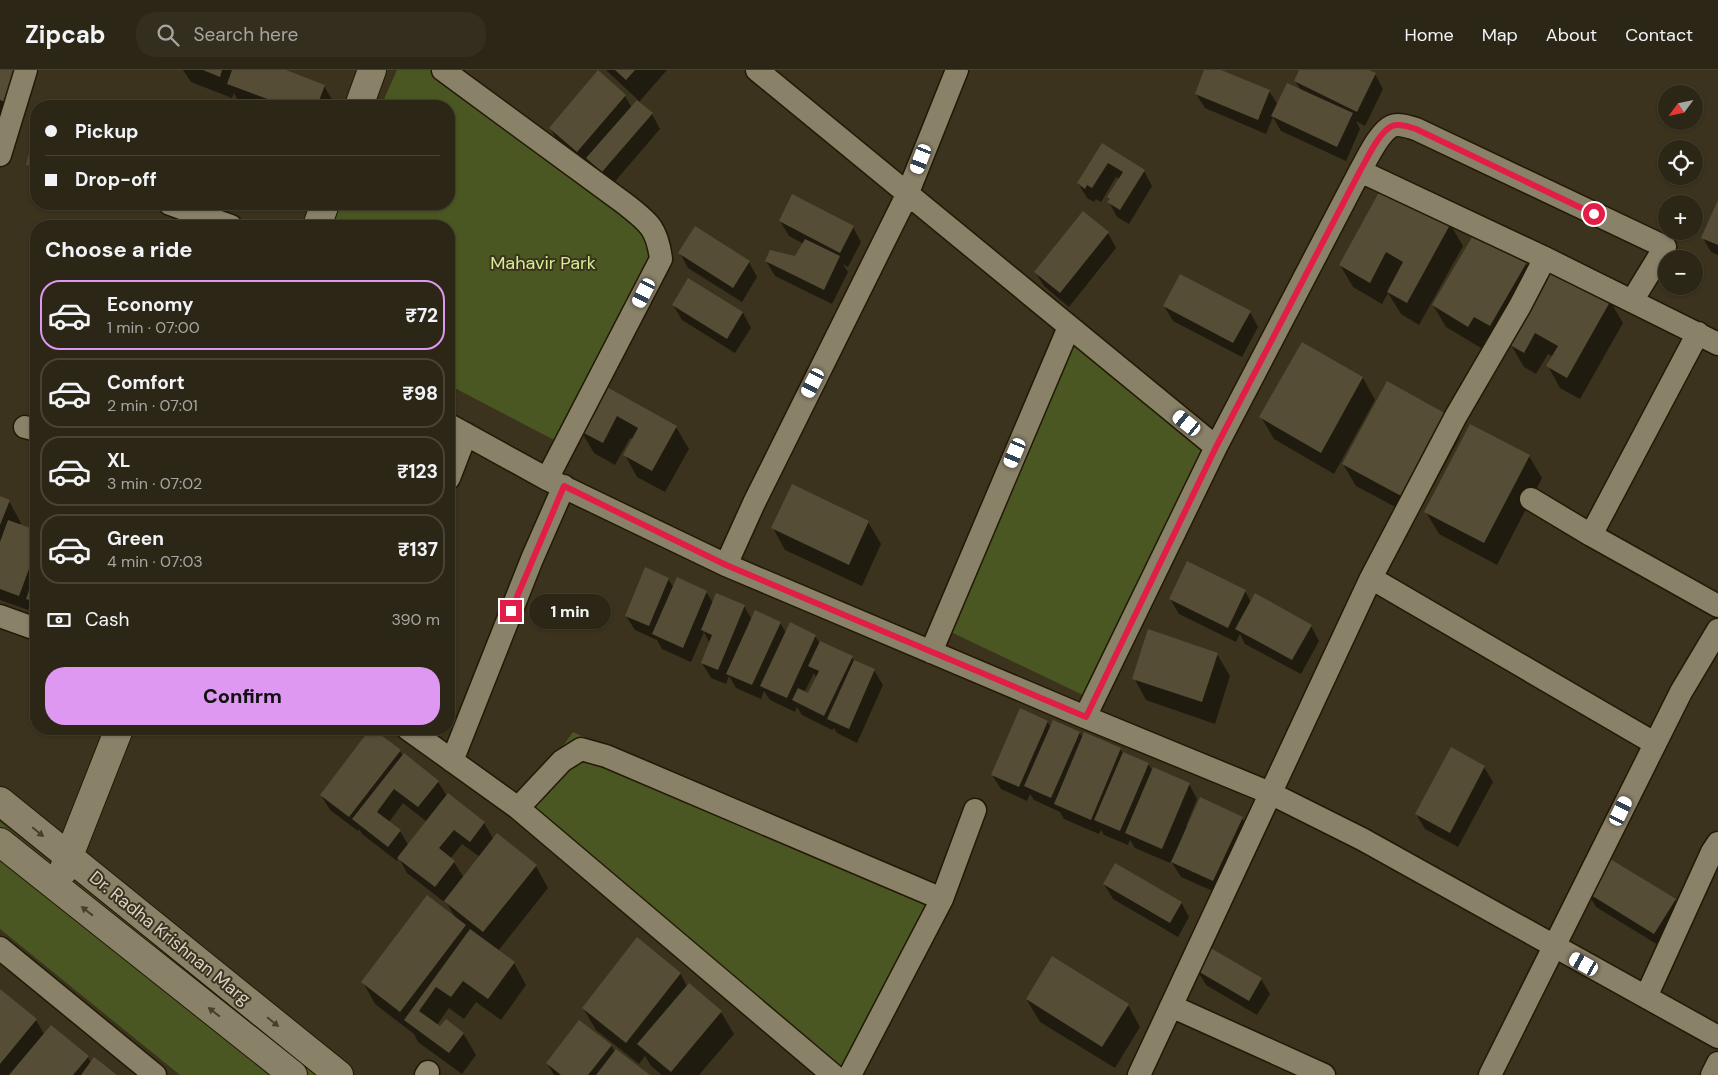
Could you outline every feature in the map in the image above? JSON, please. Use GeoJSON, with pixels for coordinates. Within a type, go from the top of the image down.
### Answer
{"type":"FeatureCollection","features":[{"type":"Feature","properties":{"kind":"street"},"geometry":{"type":"LineString","coordinates":[[0,155],[26,70]]}},
{"type":"Feature","properties":{"kind":"street"},"geometry":{"type":"LineString","coordinates":[[361,100],[372,70]]}},
{"type":"Feature","properties":{"kind":"street"},"geometry":{"type":"LineString","coordinates":[[443,70],[647,221],[659,241],[661,259],[555,482],[532,559],[452,761]]}},
{"type":"Feature","properties":{"kind":"street"},"geometry":{"type":"LineString","coordinates":[[756,70],[1216,447]]}},
{"type":"Feature","properties":{"kind":"street"},"geometry":{"type":"LineString","coordinates":[[726,565],[754,503],[907,195],[957,70]]}},
{"type":"Feature","properties":{"kind":"street"},"geometry":{"type":"LineString","coordinates":[[1086,717],[1216,447],[1360,171],[1382,134],[1393,126],[1416,129],[1666,247],[1632,301]]}},
{"type":"Feature","properties":{"kind":"street"},"geometry":{"type":"LineString","coordinates":[[1360,171],[1545,258],[1718,344]]}},
{"type":"Feature","properties":{"kind":"street"},"geometry":{"type":"LineString","coordinates":[[187,210],[214,220]]}},
{"type":"Feature","properties":{"kind":"street"},"geometry":{"type":"LineString","coordinates":[[1138,1075],[1371,578],[1456,416],[1520,306],[1545,258]]}},
{"type":"Feature","properties":{"kind":"street"},"geometry":{"type":"LineString","coordinates":[[931,652],[1069,327]]}},
{"type":"Feature","properties":{"kind":"street"},"geometry":{"type":"LineString","coordinates":[[1591,535],[1698,333]]}},
{"type":"Feature","properties":{"kind":"street"},"geometry":{"type":"LineString","coordinates":[[457,430],[555,482],[726,565],[1270,793],[1362,839],[1718,1037]]}},
{"type":"Feature","properties":{"kind":"street"},"geometry":{"type":"LineString","coordinates":[[1531,499],[1718,606]]}},
{"type":"Feature","properties":{"kind":"street"},"geometry":{"type":"LineString","coordinates":[[1371,578],[1654,744]]}},
{"type":"Feature","properties":{"kind":"street"},"geometry":{"type":"LineString","coordinates":[[0,616],[30,627]]}},
{"type":"Feature","properties":{"kind":"street"},"geometry":{"type":"LineString","coordinates":[[1490,1075],[1654,744],[1681,692],[1718,630]]}},
{"type":"Feature","properties":{"kind":"street"},"geometry":{"type":"LineString","coordinates":[[56,886],[117,735]]}},
{"type":"Feature","properties":{"kind":"street"},"geometry":{"type":"LineString","coordinates":[[416,735],[518,808],[833,1075]]}},
{"type":"Feature","properties":{"kind":"street"},"geometry":{"type":"LineString","coordinates":[[518,808],[562,761],[581,750],[589,751],[606,756],[942,899]]}},
{"type":"Feature","properties":{"kind":"street","name":"Dr. Radha Krishnan Marg"},"geometry":{"type":"LineString","coordinates":[[0,801],[339,1075]]}},
{"type":"Feature","properties":{"kind":"street"},"geometry":{"type":"LineString","coordinates":[[850,1075],[942,899],[975,810]]}},
{"type":"Feature","properties":{"kind":"street"},"geometry":{"type":"LineString","coordinates":[[0,842],[293,1075]]}},
{"type":"Feature","properties":{"kind":"street"},"geometry":{"type":"LineString","coordinates":[[1646,997],[1712,852],[1718,843]]}},
{"type":"Feature","properties":{"kind":"street"},"geometry":{"type":"LineString","coordinates":[[0,948],[155,1075]]}},
{"type":"Feature","properties":{"kind":"street"},"geometry":{"type":"LineString","coordinates":[[1171,1006],[1324,1075]]}},
{"type":"Feature","properties":{"kind":"street"},"geometry":{"type":"LineString","coordinates":[[1712,1075],[1718,1063]]}},
{"type":"Feature","properties":{"kind":"green space","name":"Mahavir Park"},"geometry":{"type":"Polygon","coordinates":[[[397,70],[453,70],[663,238],[556,441],[455,388],[455,220],[330,220],[334,210],[455,210],[455,100],[384,100],[397,70]]]}},
{"type":"Feature","properties":{"kind":"green space"},"geometry":{"type":"Polygon","coordinates":[[[1062,335],[1203,452],[1085,696],[934,624],[1062,335]]]}},
{"type":"Feature","properties":{"kind":"green space"},"geometry":{"type":"Polygon","coordinates":[[[573,732],[942,899],[850,1075],[518,808],[573,732]]]}},
{"type":"Feature","properties":{"kind":"green space"},"geometry":{"type":"Polygon","coordinates":[[[0,822],[318,1075],[180,1075],[0,929],[0,822]]]}},
{"type":"Feature","properties":{"kind":"building"},"geometry":{"type":"Polygon","coordinates":[[[0,70],[15,70],[5,102],[0,100],[0,70]]]}},
{"type":"Feature","properties":{"kind":"building"},"geometry":{"type":"Polygon","coordinates":[[[203,70],[222,70],[220,77],[203,70]]]}},
{"type":"Feature","properties":{"kind":"building"},"geometry":{"type":"Polygon","coordinates":[[[232,70],[286,70],[325,85],[319,100],[270,100],[227,84],[232,70]]]}},
{"type":"Feature","properties":{"kind":"building"},"geometry":{"type":"Polygon","coordinates":[[[598,70],[626,95],[577,152],[549,128],[598,70]]]}},
{"type":"Feature","properties":{"kind":"building"},"geometry":{"type":"Polygon","coordinates":[[[615,70],[635,70],[626,80],[615,70]]]}},
{"type":"Feature","properties":{"kind":"building"},"geometry":{"type":"Polygon","coordinates":[[[1204,70],[1221,70],[1270,90],[1258,120],[1195,94],[1204,70]]]}},
{"type":"Feature","properties":{"kind":"building"},"geometry":{"type":"Polygon","coordinates":[[[1299,70],[1369,70],[1376,73],[1357,112],[1294,81],[1299,70]]]}},
{"type":"Feature","properties":{"kind":"building"},"geometry":{"type":"Polygon","coordinates":[[[1287,83],[1353,113],[1337,147],[1271,116],[1287,83]]]}},
{"type":"Feature","properties":{"kind":"building"},"geometry":{"type":"Polygon","coordinates":[[[637,100],[653,113],[602,172],[586,158],[637,100]]]}},
{"type":"Feature","properties":{"kind":"building"},"geometry":{"type":"Polygon","coordinates":[[[1102,143],[1145,170],[1120,210],[1107,202],[1110,199],[1107,197],[1123,172],[1108,163],[1092,188],[1087,185],[1085,189],[1077,183],[1102,143]]]}},
{"type":"Feature","properties":{"kind":"building"},"geometry":{"type":"Polygon","coordinates":[[[30,148],[30,166],[26,165],[30,148]]]}},
{"type":"Feature","properties":{"kind":"building"},"geometry":{"type":"Polygon","coordinates":[[[1383,185],[1451,223],[1407,303],[1387,292],[1403,262],[1386,252],[1370,283],[1339,265],[1383,185]]]}},
{"type":"Feature","properties":{"kind":"building"},"geometry":{"type":"Polygon","coordinates":[[[792,194],[854,226],[840,253],[779,221],[792,194]]]}},
{"type":"Feature","properties":{"kind":"building"},"geometry":{"type":"Polygon","coordinates":[[[1718,200],[1718,245],[1703,239],[1703,234],[1718,200]]]}},
{"type":"Feature","properties":{"kind":"building"},"geometry":{"type":"Polygon","coordinates":[[[1083,211],[1109,232],[1060,293],[1034,272],[1083,211]]]}},
{"type":"Feature","properties":{"kind":"building"},"geometry":{"type":"Polygon","coordinates":[[[695,226],[750,261],[733,288],[678,253],[695,226]]]}},
{"type":"Feature","properties":{"kind":"building"},"geometry":{"type":"Polygon","coordinates":[[[1475,232],[1527,262],[1490,326],[1474,317],[1468,327],[1432,305],[1475,232]]]}},
{"type":"Feature","properties":{"kind":"building"},"geometry":{"type":"Polygon","coordinates":[[[805,239],[840,256],[824,290],[765,261],[770,250],[795,256],[805,239]]]}},
{"type":"Feature","properties":{"kind":"building"},"geometry":{"type":"Polygon","coordinates":[[[1554,267],[1611,300],[1567,378],[1546,366],[1558,346],[1535,333],[1524,353],[1510,345],[1554,267]]]}},
{"type":"Feature","properties":{"kind":"building"},"geometry":{"type":"Polygon","coordinates":[[[1180,274],[1251,311],[1233,343],[1163,306],[1180,274]]]}},
{"type":"Feature","properties":{"kind":"building"},"geometry":{"type":"Polygon","coordinates":[[[688,278],[743,312],[727,339],[672,305],[688,278]]]}},
{"type":"Feature","properties":{"kind":"building"},"geometry":{"type":"Polygon","coordinates":[[[1302,342],[1363,377],[1321,453],[1259,417],[1302,342]]]}},
{"type":"Feature","properties":{"kind":"building"},"geometry":{"type":"Polygon","coordinates":[[[1387,381],[1448,415],[1403,497],[1342,464],[1387,381]]]}},
{"type":"Feature","properties":{"kind":"building"},"geometry":{"type":"Polygon","coordinates":[[[605,386],[677,426],[652,471],[623,455],[638,428],[617,416],[603,443],[580,431],[605,386]]]}},
{"type":"Feature","properties":{"kind":"building"},"geometry":{"type":"Polygon","coordinates":[[[1470,424],[1530,455],[1484,543],[1424,512],[1470,424]]]}},
{"type":"Feature","properties":{"kind":"building"},"geometry":{"type":"Polygon","coordinates":[[[792,484],[869,521],[849,565],[771,528],[792,484]]]}},
{"type":"Feature","properties":{"kind":"building"},"geometry":{"type":"Polygon","coordinates":[[[0,496],[10,500],[0,525],[0,496]]]}},
{"type":"Feature","properties":{"kind":"building"},"geometry":{"type":"Polygon","coordinates":[[[8,520],[30,528],[30,566],[19,596],[0,589],[0,542],[8,520]]]}},
{"type":"Feature","properties":{"kind":"building"},"geometry":{"type":"Polygon","coordinates":[[[1187,561],[1246,590],[1228,628],[1169,599],[1187,561]]]}},
{"type":"Feature","properties":{"kind":"building"},"geometry":{"type":"Polygon","coordinates":[[[645,567],[669,578],[649,626],[625,616],[645,567]]]}},
{"type":"Feature","properties":{"kind":"building"},"geometry":{"type":"Polygon","coordinates":[[[677,577],[707,591],[683,648],[652,634],[677,577]]]}},
{"type":"Feature","properties":{"kind":"building"},"geometry":{"type":"Polygon","coordinates":[[[30,587],[30,600],[26,599],[30,587]]]}},
{"type":"Feature","properties":{"kind":"building"},"geometry":{"type":"Polygon","coordinates":[[[716,593],[745,605],[718,670],[701,663],[712,635],[701,630],[716,593]]]}},
{"type":"Feature","properties":{"kind":"building"},"geometry":{"type":"Polygon","coordinates":[[[1255,593],[1312,625],[1292,660],[1235,629],[1255,593]]]}},
{"type":"Feature","properties":{"kind":"building"},"geometry":{"type":"Polygon","coordinates":[[[755,610],[781,622],[752,685],[726,674],[755,610]]]}},
{"type":"Feature","properties":{"kind":"building"},"geometry":{"type":"Polygon","coordinates":[[[790,622],[816,635],[787,698],[760,686],[790,622]]]}},
{"type":"Feature","properties":{"kind":"building"},"geometry":{"type":"Polygon","coordinates":[[[1148,629],[1218,653],[1202,702],[1132,679],[1148,629]]]}},
{"type":"Feature","properties":{"kind":"building"},"geometry":{"type":"Polygon","coordinates":[[[820,641],[853,656],[824,716],[792,700],[798,688],[808,693],[819,671],[808,666],[820,641]]]}},
{"type":"Feature","properties":{"kind":"building"},"geometry":{"type":"Polygon","coordinates":[[[854,660],[875,669],[849,729],[827,719],[854,660]]]}},
{"type":"Feature","properties":{"kind":"building"},"geometry":{"type":"Polygon","coordinates":[[[1020,708],[1048,721],[1019,787],[991,775],[1020,708]]]}},
{"type":"Feature","properties":{"kind":"building"},"geometry":{"type":"Polygon","coordinates":[[[1053,720],[1080,732],[1051,798],[1024,786],[1053,720]]]}},
{"type":"Feature","properties":{"kind":"building"},"geometry":{"type":"Polygon","coordinates":[[[1084,732],[1121,748],[1091,820],[1054,804],[1084,732]]]}},
{"type":"Feature","properties":{"kind":"building"},"geometry":{"type":"Polygon","coordinates":[[[365,735],[381,735],[401,750],[349,817],[320,795],[365,735]]]}},
{"type":"Feature","properties":{"kind":"building"},"geometry":{"type":"Polygon","coordinates":[[[1451,747],[1485,766],[1450,833],[1415,814],[1451,747]]]}},
{"type":"Feature","properties":{"kind":"building"},"geometry":{"type":"Polygon","coordinates":[[[1123,752],[1149,763],[1120,831],[1094,820],[1123,752]]]}},
{"type":"Feature","properties":{"kind":"building"},"geometry":{"type":"Polygon","coordinates":[[[404,753],[439,781],[418,807],[394,789],[377,812],[401,830],[388,847],[352,819],[404,753]]]}},
{"type":"Feature","properties":{"kind":"building"},"geometry":{"type":"Polygon","coordinates":[[[1153,767],[1190,783],[1162,849],[1125,833],[1153,767]]]}},
{"type":"Feature","properties":{"kind":"building"},"geometry":{"type":"Polygon","coordinates":[[[448,793],[485,822],[470,842],[454,830],[439,848],[455,861],[435,887],[397,858],[448,793]]]}},
{"type":"Feature","properties":{"kind":"building"},"geometry":{"type":"Polygon","coordinates":[[[1200,797],[1243,817],[1213,881],[1171,862],[1200,797]]]}},
{"type":"Feature","properties":{"kind":"building"},"geometry":{"type":"Polygon","coordinates":[[[497,833],[537,865],[483,932],[444,901],[497,833]]]}},
{"type":"Feature","properties":{"kind":"building"},"geometry":{"type":"Polygon","coordinates":[[[1607,857],[1676,899],[1654,934],[1586,892],[1607,857]]]}},
{"type":"Feature","properties":{"kind":"building"},"geometry":{"type":"Polygon","coordinates":[[[1115,863],[1182,902],[1170,923],[1103,884],[1115,863]]]}},
{"type":"Feature","properties":{"kind":"building"},"geometry":{"type":"Polygon","coordinates":[[[427,895],[466,925],[400,1012],[361,982],[427,895]]]}},
{"type":"Feature","properties":{"kind":"building"},"geometry":{"type":"Polygon","coordinates":[[[470,929],[515,962],[488,999],[463,981],[451,997],[436,987],[419,1011],[440,1026],[446,1019],[464,1033],[449,1053],[404,1020],[470,929]]]}},
{"type":"Feature","properties":{"kind":"building"},"geometry":{"type":"Polygon","coordinates":[[[637,937],[681,973],[626,1043],[582,1008],[637,937]]]}},
{"type":"Feature","properties":{"kind":"building"},"geometry":{"type":"Polygon","coordinates":[[[1209,947],[1262,978],[1249,1001],[1196,970],[1209,947]]]}},
{"type":"Feature","properties":{"kind":"building"},"geometry":{"type":"Polygon","coordinates":[[[1052,956],[1129,1004],[1102,1047],[1026,999],[1052,956]]]}},
{"type":"Feature","properties":{"kind":"building"},"geometry":{"type":"Polygon","coordinates":[[[689,983],[722,1011],[671,1072],[637,1044],[689,983]]]}},
{"type":"Feature","properties":{"kind":"building"},"geometry":{"type":"Polygon","coordinates":[[[0,989],[37,1019],[0,1064],[0,989]]]}},
{"type":"Feature","properties":{"kind":"building"},"geometry":{"type":"Polygon","coordinates":[[[579,1020],[612,1045],[588,1075],[561,1075],[546,1063],[579,1020]]]}},
{"type":"Feature","properties":{"kind":"building"},"geometry":{"type":"Polygon","coordinates":[[[51,1025],[89,1056],[73,1075],[9,1075],[51,1025]]]}},
{"type":"Feature","properties":{"kind":"building"},"geometry":{"type":"Polygon","coordinates":[[[616,1049],[650,1075],[596,1075],[616,1049]]]}},
{"type":"Feature","properties":{"kind":"building"},"geometry":{"type":"Polygon","coordinates":[[[94,1057],[117,1075],[81,1075],[94,1057]]]}},
{"type":"Feature","properties":{"kind":"route"},"geometry":{"type":"LineString","coordinates":[[511,611],[564,486],[726,565],[1086,717],[1216,447],[1360,171],[1382,134],[1393,126],[1416,129],[1594,214]]}}]}
